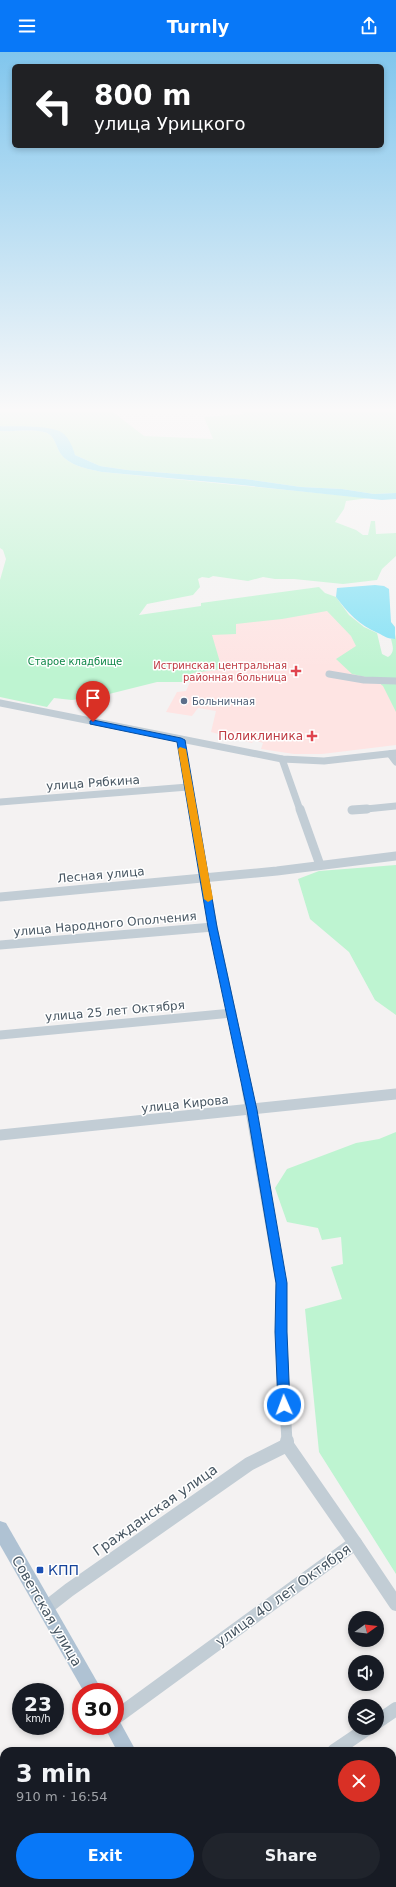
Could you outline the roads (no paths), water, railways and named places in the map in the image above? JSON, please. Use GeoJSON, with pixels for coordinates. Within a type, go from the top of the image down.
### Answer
{"type":"FeatureCollection","features":[{"type":"Feature","properties":{"kind":"main road","name":"Советская улица"},"geometry":{"type":"LineString","coordinates":[[0,1529],[89,1683]]}},
{"type":"Feature","properties":{"kind":"main road"},"geometry":{"type":"LineString","coordinates":[[118,1735],[125,1747]]}},
{"type":"Feature","properties":{"kind":"street"},"geometry":{"type":"LineString","coordinates":[[329,674],[371,681],[396,681]]}},
{"type":"Feature","properties":{"kind":"street"},"geometry":{"type":"LineString","coordinates":[[0,703],[282,760],[324,761],[393,753],[396,762]]}},
{"type":"Feature","properties":{"kind":"street"},"geometry":{"type":"LineString","coordinates":[[181,740],[213,927],[252,1110],[282,1283],[281,1332],[287,1445]]}},
{"type":"Feature","properties":{"kind":"street"},"geometry":{"type":"LineString","coordinates":[[282,760],[320,865]]}},
{"type":"Feature","properties":{"kind":"street","name":"улица Рябкина"},"geometry":{"type":"LineString","coordinates":[[0,802],[188,787]]}},
{"type":"Feature","properties":{"kind":"street"},"geometry":{"type":"LineString","coordinates":[[352,810],[396,806]]}},
{"type":"Feature","properties":{"kind":"street","name":"Лесная улица"},"geometry":{"type":"LineString","coordinates":[[0,897],[205,877],[396,856]]}},
{"type":"Feature","properties":{"kind":"street","name":"улица Народного Ополчения"},"geometry":{"type":"LineString","coordinates":[[0,945],[213,927]]}},
{"type":"Feature","properties":{"kind":"street","name":"улица 25 лет Октября"},"geometry":{"type":"LineString","coordinates":[[0,1035],[232,1013]]}},
{"type":"Feature","properties":{"kind":"street","name":"улица Кирова"},"geometry":{"type":"LineString","coordinates":[[0,1135],[396,1094]]}},
{"type":"Feature","properties":{"kind":"street","name":"улица 40 лет Октября"},"geometry":{"type":"LineString","coordinates":[[124,1711],[355,1543],[287,1445]]}},
{"type":"Feature","properties":{"kind":"street","name":"Гражданская улица"},"geometry":{"type":"LineString","coordinates":[[46,1608],[69,1590],[249,1464],[287,1445]]}},
{"type":"Feature","properties":{"kind":"street"},"geometry":{"type":"LineString","coordinates":[[355,1543],[396,1604]]}},
{"type":"Feature","properties":{"kind":"street"},"geometry":{"type":"LineString","coordinates":[[384,1718],[396,1710]]}},
{"type":"Feature","properties":{"kind":"street"},"geometry":{"type":"LineString","coordinates":[[340,1747],[358,1735]]}},
{"type":"Feature","properties":{"kind":"water"},"geometry":{"type":"Polygon","coordinates":[[[360,498],[396,498],[396,499],[382,500],[360,498]]]}},
{"type":"Feature","properties":{"kind":"water"},"geometry":{"type":"Polygon","coordinates":[[[375,585],[384,586],[389,589],[391,622],[395,627],[395,639],[384,636],[365,626],[345,608],[336,597],[337,588],[375,585]]]}},
{"type":"Feature","properties":{"kind":"place","name":"Истринская центральная районная больница"},"geometry":{"type":"Point","coordinates":[296,671]}},
{"type":"Feature","properties":{"kind":"place","name":"Больничная"},"geometry":{"type":"Point","coordinates":[184,701]}},
{"type":"Feature","properties":{"kind":"place","name":"Поликлиника"},"geometry":{"type":"Point","coordinates":[312,736]}},
{"type":"Feature","properties":{"kind":"place","name":"КПП"},"geometry":{"type":"Point","coordinates":[40,1570]}},
{"type":"Feature","properties":{"kind":"park label","name":"Старое кладбище"},"geometry":{"type":"Point","coordinates":[75,661]}}]}
